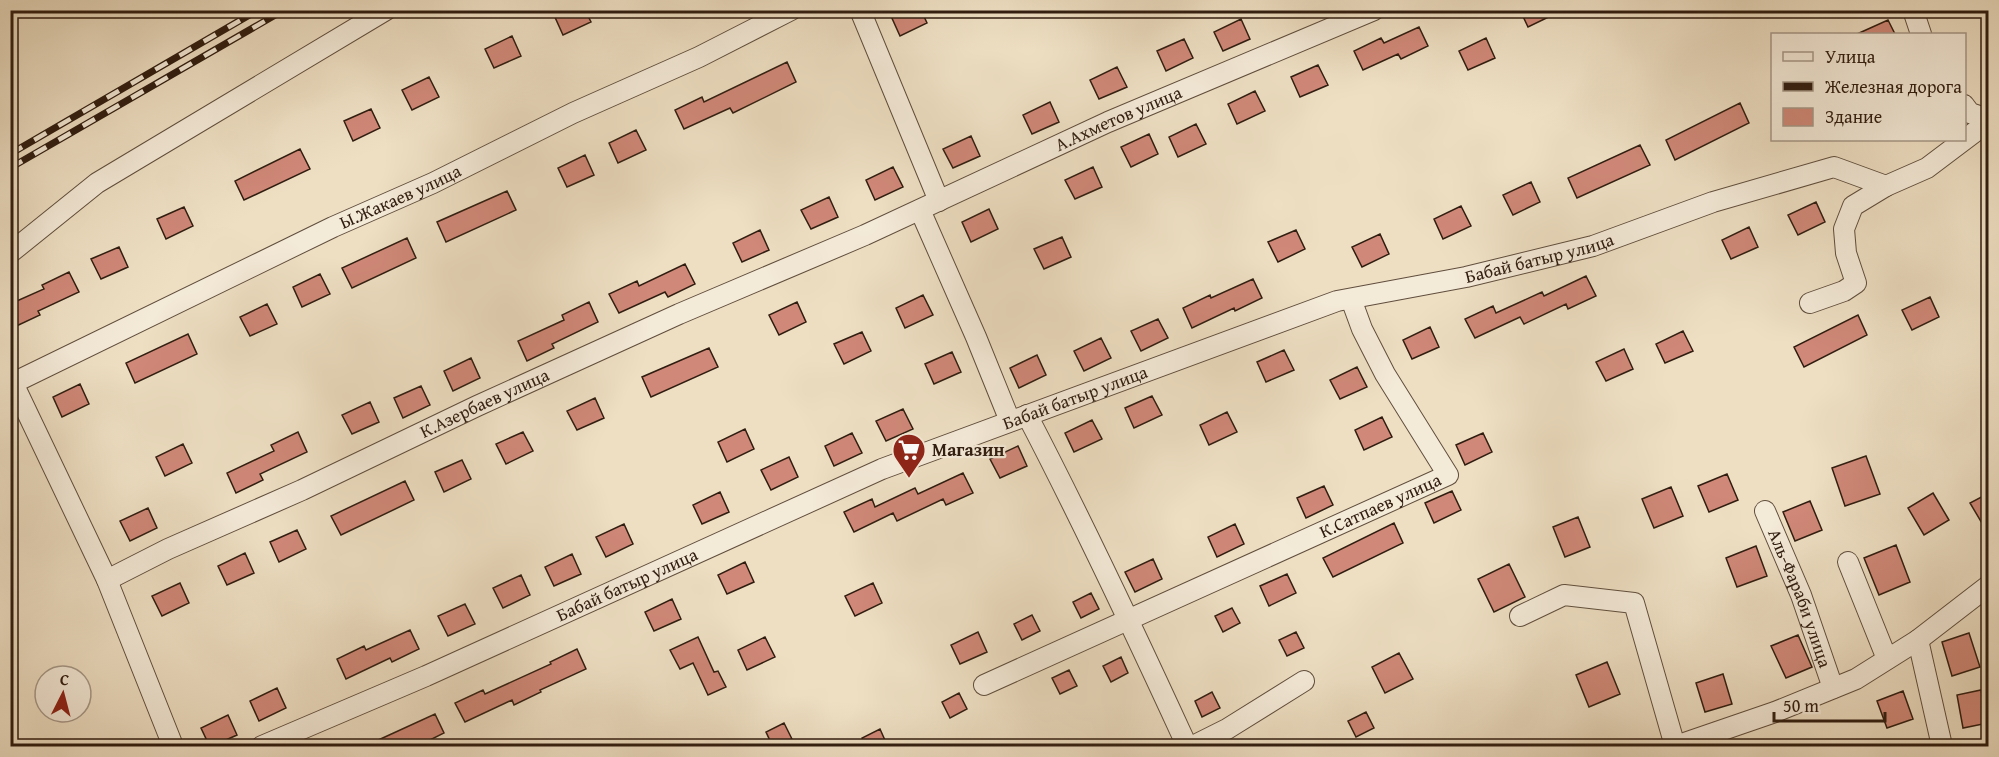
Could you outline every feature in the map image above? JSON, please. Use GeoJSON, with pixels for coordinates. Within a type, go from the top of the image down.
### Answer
{"type":"FeatureCollection","features":[{"type":"Feature","properties":{"kind":"street"},"geometry":{"type":"LineString","coordinates":[[10,253],[97,183],[386,10]]}},
{"type":"Feature","properties":{"kind":"street","name":"Ы.Жакаев улица"},"geometry":{"type":"LineString","coordinates":[[12,381],[333,227],[433,183],[573,113],[699,57],[791,10]]}},
{"type":"Feature","properties":{"kind":"street"},"geometry":{"type":"LineString","coordinates":[[860,10],[939,201]]}},
{"type":"Feature","properties":{"kind":"street","name":"А.Ахметов улица"},"geometry":{"type":"LineString","coordinates":[[865,236],[1108,122],[1374,10]]}},
{"type":"Feature","properties":{"kind":"street"},"geometry":{"type":"LineString","coordinates":[[1913,10],[1921,33]]}},
{"type":"Feature","properties":{"kind":"street"},"geometry":{"type":"LineString","coordinates":[[1966,107],[1970,113],[1989,120]]}},
{"type":"Feature","properties":{"kind":"street"},"geometry":{"type":"LineString","coordinates":[[1966,138],[1989,120]]}},
{"type":"Feature","properties":{"kind":"street"},"geometry":{"type":"LineString","coordinates":[[1810,303],[1844,291],[1856,284],[1846,253],[1844,229],[1853,206],[1886,186],[1927,168],[1962,141]]}},
{"type":"Feature","properties":{"kind":"street","name":"Бабай батыр улица"},"geometry":{"type":"LineString","coordinates":[[262,747],[426,676],[882,469],[1337,301],[1466,278],[1593,246],[1713,202],[1834,167],[1886,186]]}},
{"type":"Feature","properties":{"kind":"street"},"geometry":{"type":"LineString","coordinates":[[920,210],[976,337],[1019,418],[1075,507],[1187,747]]}},
{"type":"Feature","properties":{"kind":"street","name":"К.Азербаев улица"},"geometry":{"type":"LineString","coordinates":[[107,580],[168,549],[302,490],[477,406],[658,324],[865,236]]}},
{"type":"Feature","properties":{"kind":"street","name":"К.Сатпаев улица"},"geometry":{"type":"LineString","coordinates":[[984,685],[1448,475],[1385,374],[1362,329],[1351,299]]}},
{"type":"Feature","properties":{"kind":"street"},"geometry":{"type":"LineString","coordinates":[[12,381],[107,580],[173,747]]}},
{"type":"Feature","properties":{"kind":"street","name":"Аль-Фараби улица"},"geometry":{"type":"LineString","coordinates":[[1765,511],[1802,595],[1833,688]]}},
{"type":"Feature","properties":{"kind":"street"},"geometry":{"type":"LineString","coordinates":[[1848,562],[1887,659]]}},
{"type":"Feature","properties":{"kind":"street","name":"Аль-Фараби улица"},"geometry":{"type":"LineString","coordinates":[[1520,616],[1564,595],[1634,603],[1676,747],[1775,712],[1856,678],[1918,640],[1989,586]]}},
{"type":"Feature","properties":{"kind":"street"},"geometry":{"type":"LineString","coordinates":[[1918,640],[1942,747]]}},
{"type":"Feature","properties":{"kind":"street"},"geometry":{"type":"LineString","coordinates":[[1193,747],[1227,729],[1304,681]]}},
{"type":"Feature","properties":{"kind":"building"},"geometry":{"type":"Polygon","coordinates":[[[564,10],[585,10],[591,22],[563,35],[554,15],[564,10]]]}},
{"type":"Feature","properties":{"kind":"building"},"geometry":{"type":"Polygon","coordinates":[[[903,10],[921,10],[927,23],[900,36],[891,16],[903,10]]]}},
{"type":"Feature","properties":{"kind":"building"},"geometry":{"type":"Polygon","coordinates":[[[1520,10],[1563,10],[1528,27],[1520,10]]]}},
{"type":"Feature","properties":{"kind":"building"},"geometry":{"type":"Polygon","coordinates":[[[1241,19],[1250,39],[1223,51],[1214,32],[1241,19]]]}},
{"type":"Feature","properties":{"kind":"building"},"geometry":{"type":"Polygon","coordinates":[[[1888,20],[1894,33],[1859,33],[1888,20]]]}},
{"type":"Feature","properties":{"kind":"building"},"geometry":{"type":"Polygon","coordinates":[[[1419,27],[1428,46],[1401,59],[1398,54],[1363,70],[1354,51],[1381,38],[1384,43],[1419,27]]]}},
{"type":"Feature","properties":{"kind":"building"},"geometry":{"type":"Polygon","coordinates":[[[512,36],[521,56],[494,68],[485,49],[512,36]]]}},
{"type":"Feature","properties":{"kind":"building"},"geometry":{"type":"Polygon","coordinates":[[[1486,38],[1495,58],[1468,70],[1459,51],[1486,38]]]}},
{"type":"Feature","properties":{"kind":"building"},"geometry":{"type":"Polygon","coordinates":[[[1184,39],[1193,58],[1166,71],[1157,51],[1184,39]]]}},
{"type":"Feature","properties":{"kind":"building"},"geometry":{"type":"Polygon","coordinates":[[[787,62],[796,82],[733,113],[730,108],[684,129],[675,110],[702,97],[704,102],[787,62]]]}},
{"type":"Feature","properties":{"kind":"building"},"geometry":{"type":"Polygon","coordinates":[[[1318,65],[1328,85],[1300,97],[1291,77],[1318,65]]]}},
{"type":"Feature","properties":{"kind":"building"},"geometry":{"type":"Polygon","coordinates":[[[1117,67],[1127,87],[1099,99],[1090,80],[1117,67]]]}},
{"type":"Feature","properties":{"kind":"building"},"geometry":{"type":"Polygon","coordinates":[[[429,77],[439,97],[412,110],[402,90],[429,77]]]}},
{"type":"Feature","properties":{"kind":"building"},"geometry":{"type":"Polygon","coordinates":[[[1255,91],[1265,111],[1237,124],[1228,104],[1255,91]]]}},
{"type":"Feature","properties":{"kind":"building"},"geometry":{"type":"Polygon","coordinates":[[[1050,102],[1059,122],[1032,134],[1023,115],[1050,102]]]}},
{"type":"Feature","properties":{"kind":"building"},"geometry":{"type":"Polygon","coordinates":[[[1740,103],[1749,123],[1675,160],[1666,140],[1740,103]]]}},
{"type":"Feature","properties":{"kind":"building"},"geometry":{"type":"Polygon","coordinates":[[[371,109],[380,128],[353,141],[344,121],[371,109]]]}},
{"type":"Feature","properties":{"kind":"building"},"geometry":{"type":"Polygon","coordinates":[[[1196,124],[1206,144],[1178,157],[1169,137],[1196,124]]]}},
{"type":"Feature","properties":{"kind":"building"},"geometry":{"type":"Polygon","coordinates":[[[636,130],[646,150],[618,163],[609,143],[636,130]]]}},
{"type":"Feature","properties":{"kind":"building"},"geometry":{"type":"Polygon","coordinates":[[[1149,134],[1158,154],[1131,167],[1121,147],[1149,134]]]}},
{"type":"Feature","properties":{"kind":"building"},"geometry":{"type":"Polygon","coordinates":[[[971,136],[980,156],[953,168],[943,149],[971,136]]]}},
{"type":"Feature","properties":{"kind":"building"},"geometry":{"type":"Polygon","coordinates":[[[1640,145],[1650,165],[1577,198],[1568,178],[1640,145]]]}},
{"type":"Feature","properties":{"kind":"building"},"geometry":{"type":"Polygon","coordinates":[[[300,149],[310,169],[244,200],[235,181],[300,149]]]}},
{"type":"Feature","properties":{"kind":"building"},"geometry":{"type":"Polygon","coordinates":[[[585,155],[594,175],[567,187],[558,168],[585,155]]]}},
{"type":"Feature","properties":{"kind":"building"},"geometry":{"type":"Polygon","coordinates":[[[893,167],[903,187],[875,200],[866,180],[893,167]]]}},
{"type":"Feature","properties":{"kind":"building"},"geometry":{"type":"Polygon","coordinates":[[[1093,167],[1102,187],[1075,199],[1065,180],[1093,167]]]}},
{"type":"Feature","properties":{"kind":"building"},"geometry":{"type":"Polygon","coordinates":[[[1531,182],[1540,202],[1513,215],[1503,195],[1531,182]]]}},
{"type":"Feature","properties":{"kind":"building"},"geometry":{"type":"Polygon","coordinates":[[[507,191],[516,210],[446,242],[437,222],[507,191]]]}},
{"type":"Feature","properties":{"kind":"building"},"geometry":{"type":"Polygon","coordinates":[[[829,197],[838,217],[811,229],[801,210],[829,197]]]}},
{"type":"Feature","properties":{"kind":"building"},"geometry":{"type":"Polygon","coordinates":[[[1816,202],[1825,222],[1798,235],[1788,215],[1816,202]]]}},
{"type":"Feature","properties":{"kind":"building"},"geometry":{"type":"Polygon","coordinates":[[[1461,206],[1471,226],[1443,239],[1434,219],[1461,206]]]}},
{"type":"Feature","properties":{"kind":"building"},"geometry":{"type":"Polygon","coordinates":[[[184,207],[193,226],[166,239],[157,219],[184,207]]]}},
{"type":"Feature","properties":{"kind":"building"},"geometry":{"type":"Polygon","coordinates":[[[989,209],[998,229],[971,242],[962,222],[989,209]]]}},
{"type":"Feature","properties":{"kind":"building"},"geometry":{"type":"Polygon","coordinates":[[[1749,227],[1758,247],[1731,259],[1722,240],[1749,227]]]}},
{"type":"Feature","properties":{"kind":"building"},"geometry":{"type":"Polygon","coordinates":[[[760,230],[769,250],[742,262],[733,243],[760,230]]]}},
{"type":"Feature","properties":{"kind":"building"},"geometry":{"type":"Polygon","coordinates":[[[1296,230],[1305,249],[1278,262],[1268,242],[1296,230]]]}},
{"type":"Feature","properties":{"kind":"building"},"geometry":{"type":"Polygon","coordinates":[[[1380,234],[1389,254],[1362,267],[1352,247],[1380,234]]]}},
{"type":"Feature","properties":{"kind":"building"},"geometry":{"type":"Polygon","coordinates":[[[1062,237],[1071,257],[1044,269],[1034,249],[1062,237]]]}},
{"type":"Feature","properties":{"kind":"building"},"geometry":{"type":"Polygon","coordinates":[[[407,238],[416,258],[352,288],[342,268],[407,238]]]}},
{"type":"Feature","properties":{"kind":"building"},"geometry":{"type":"Polygon","coordinates":[[[119,247],[128,267],[101,279],[91,259],[119,247]]]}},
{"type":"Feature","properties":{"kind":"building"},"geometry":{"type":"Polygon","coordinates":[[[685,264],[695,284],[668,297],[665,292],[619,313],[609,294],[637,281],[639,286],[685,264]]]}},
{"type":"Feature","properties":{"kind":"building"},"geometry":{"type":"Polygon","coordinates":[[[69,272],[79,292],[38,311],[40,315],[10,329],[10,304],[44,289],[42,285],[69,272]]]}},
{"type":"Feature","properties":{"kind":"building"},"geometry":{"type":"Polygon","coordinates":[[[320,274],[330,294],[302,307],[293,287],[320,274]]]}},
{"type":"Feature","properties":{"kind":"building"},"geometry":{"type":"Polygon","coordinates":[[[1586,276],[1596,296],[1568,309],[1566,304],[1524,324],[1520,317],[1475,338],[1465,319],[1493,306],[1496,313],[1542,292],[1544,296],[1586,276]]]}},
{"type":"Feature","properties":{"kind":"building"},"geometry":{"type":"Polygon","coordinates":[[[1253,279],[1262,298],[1235,311],[1234,308],[1192,328],[1183,308],[1253,279]]]}},
{"type":"Feature","properties":{"kind":"building"},"geometry":{"type":"Polygon","coordinates":[[[923,295],[933,315],[905,328],[896,308],[923,295]]]}},
{"type":"Feature","properties":{"kind":"building"},"geometry":{"type":"Polygon","coordinates":[[[1930,297],[1939,317],[1912,330],[1902,310],[1930,297]]]}},
{"type":"Feature","properties":{"kind":"building"},"geometry":{"type":"Polygon","coordinates":[[[589,302],[598,322],[552,344],[554,348],[527,361],[518,341],[564,320],[562,315],[589,302]]]}},
{"type":"Feature","properties":{"kind":"building"},"geometry":{"type":"Polygon","coordinates":[[[797,302],[806,322],[779,335],[769,315],[797,302]]]}},
{"type":"Feature","properties":{"kind":"building"},"geometry":{"type":"Polygon","coordinates":[[[267,304],[277,324],[250,336],[240,317],[267,304]]]}},
{"type":"Feature","properties":{"kind":"building"},"geometry":{"type":"Polygon","coordinates":[[[1858,315],[1867,335],[1804,367],[1794,347],[1858,315]]]}},
{"type":"Feature","properties":{"kind":"building"},"geometry":{"type":"Polygon","coordinates":[[[1158,319],[1168,338],[1141,351],[1131,331],[1158,319]]]}},
{"type":"Feature","properties":{"kind":"building"},"geometry":{"type":"Polygon","coordinates":[[[1430,327],[1439,347],[1412,359],[1403,340],[1430,327]]]}},
{"type":"Feature","properties":{"kind":"building"},"geometry":{"type":"Polygon","coordinates":[[[1683,331],[1693,351],[1665,363],[1656,344],[1683,331]]]}},
{"type":"Feature","properties":{"kind":"building"},"geometry":{"type":"Polygon","coordinates":[[[862,332],[871,351],[844,364],[834,344],[862,332]]]}},
{"type":"Feature","properties":{"kind":"building"},"geometry":{"type":"Polygon","coordinates":[[[188,334],[197,354],[135,383],[126,363],[188,334]]]}},
{"type":"Feature","properties":{"kind":"building"},"geometry":{"type":"Polygon","coordinates":[[[1101,338],[1111,358],[1084,371],[1074,351],[1101,338]]]}},
{"type":"Feature","properties":{"kind":"building"},"geometry":{"type":"Polygon","coordinates":[[[709,348],[718,367],[651,397],[642,377],[709,348]]]}},
{"type":"Feature","properties":{"kind":"building"},"geometry":{"type":"Polygon","coordinates":[[[1624,349],[1633,369],[1606,381],[1596,362],[1624,349]]]}},
{"type":"Feature","properties":{"kind":"building"},"geometry":{"type":"Polygon","coordinates":[[[1284,350],[1294,370],[1266,382],[1257,362],[1284,350]]]}},
{"type":"Feature","properties":{"kind":"building"},"geometry":{"type":"Polygon","coordinates":[[[952,352],[961,372],[934,384],[925,364],[952,352]]]}},
{"type":"Feature","properties":{"kind":"building"},"geometry":{"type":"Polygon","coordinates":[[[1037,355],[1046,375],[1019,388],[1010,368],[1037,355]]]}},
{"type":"Feature","properties":{"kind":"building"},"geometry":{"type":"Polygon","coordinates":[[[471,358],[480,378],[453,391],[444,371],[471,358]]]}},
{"type":"Feature","properties":{"kind":"building"},"geometry":{"type":"Polygon","coordinates":[[[1357,367],[1367,387],[1340,399],[1330,380],[1357,367]]]}},
{"type":"Feature","properties":{"kind":"building"},"geometry":{"type":"Polygon","coordinates":[[[80,384],[89,404],[62,417],[53,397],[80,384]]]}},
{"type":"Feature","properties":{"kind":"building"},"geometry":{"type":"Polygon","coordinates":[[[421,386],[430,405],[403,418],[394,398],[421,386]]]}},
{"type":"Feature","properties":{"kind":"building"},"geometry":{"type":"Polygon","coordinates":[[[1152,396],[1162,415],[1134,428],[1125,408],[1152,396]]]}},
{"type":"Feature","properties":{"kind":"building"},"geometry":{"type":"Polygon","coordinates":[[[595,398],[604,418],[577,430],[567,411],[595,398]]]}},
{"type":"Feature","properties":{"kind":"building"},"geometry":{"type":"Polygon","coordinates":[[[370,402],[379,422],[352,434],[342,415],[370,402]]]}},
{"type":"Feature","properties":{"kind":"building"},"geometry":{"type":"Polygon","coordinates":[[[903,409],[913,429],[886,441],[876,421],[903,409]]]}},
{"type":"Feature","properties":{"kind":"building"},"geometry":{"type":"Polygon","coordinates":[[[1227,412],[1237,432],[1209,445],[1200,425],[1227,412]]]}},
{"type":"Feature","properties":{"kind":"building"},"geometry":{"type":"Polygon","coordinates":[[[1382,417],[1392,437],[1364,450],[1355,430],[1382,417]]]}},
{"type":"Feature","properties":{"kind":"building"},"geometry":{"type":"Polygon","coordinates":[[[1092,420],[1102,439],[1074,452],[1065,433],[1092,420]]]}},
{"type":"Feature","properties":{"kind":"building"},"geometry":{"type":"Polygon","coordinates":[[[745,429],[754,449],[727,462],[718,442],[745,429]]]}},
{"type":"Feature","properties":{"kind":"building"},"geometry":{"type":"Polygon","coordinates":[[[298,432],[307,452],[260,474],[263,480],[236,493],[227,473],[274,451],[271,445],[298,432]]]}},
{"type":"Feature","properties":{"kind":"building"},"geometry":{"type":"Polygon","coordinates":[[[523,432],[533,451],[506,464],[496,444],[523,432]]]}},
{"type":"Feature","properties":{"kind":"building"},"geometry":{"type":"Polygon","coordinates":[[[852,433],[862,453],[834,466],[825,446],[852,433]]]}},
{"type":"Feature","properties":{"kind":"building"},"geometry":{"type":"Polygon","coordinates":[[[1483,433],[1492,452],[1465,465],[1456,445],[1483,433]]]}},
{"type":"Feature","properties":{"kind":"building"},"geometry":{"type":"Polygon","coordinates":[[[183,444],[192,463],[165,476],[156,457],[183,444]]]}},
{"type":"Feature","properties":{"kind":"building"},"geometry":{"type":"Polygon","coordinates":[[[1018,446],[1027,466],[1000,478],[990,459],[1018,446]]]}},
{"type":"Feature","properties":{"kind":"building"},"geometry":{"type":"Polygon","coordinates":[[[1866,456],[1880,494],[1845,506],[1832,468],[1866,456]]]}},
{"type":"Feature","properties":{"kind":"building"},"geometry":{"type":"Polygon","coordinates":[[[789,457],[798,477],[771,490],[761,470],[789,457]]]}},
{"type":"Feature","properties":{"kind":"building"},"geometry":{"type":"Polygon","coordinates":[[[462,460],[471,479],[444,492],[435,472],[462,460]]]}},
{"type":"Feature","properties":{"kind":"building"},"geometry":{"type":"Polygon","coordinates":[[[963,473],[973,493],[946,505],[943,499],[897,521],[893,513],[854,532],[844,512],[872,499],[875,507],[915,488],[918,494],[963,473]]]}},
{"type":"Feature","properties":{"kind":"building"},"geometry":{"type":"Polygon","coordinates":[[[1727,474],[1738,500],[1709,512],[1698,486],[1727,474]]]}},
{"type":"Feature","properties":{"kind":"building"},"geometry":{"type":"Polygon","coordinates":[[[405,481],[414,500],[341,535],[331,516],[405,481]]]}},
{"type":"Feature","properties":{"kind":"building"},"geometry":{"type":"Polygon","coordinates":[[[1324,486],[1333,505],[1306,518],[1297,498],[1324,486]]]}},
{"type":"Feature","properties":{"kind":"building"},"geometry":{"type":"Polygon","coordinates":[[[1671,487],[1683,516],[1654,528],[1642,499],[1671,487]]]}},
{"type":"Feature","properties":{"kind":"building"},"geometry":{"type":"Polygon","coordinates":[[[1452,491],[1461,510],[1434,523],[1425,503],[1452,491]]]}},
{"type":"Feature","properties":{"kind":"building"},"geometry":{"type":"Polygon","coordinates":[[[720,492],[729,512],[702,524],[693,505],[720,492]]]}},
{"type":"Feature","properties":{"kind":"building"},"geometry":{"type":"Polygon","coordinates":[[[1933,493],[1949,520],[1924,535],[1908,508],[1933,493]]]}},
{"type":"Feature","properties":{"kind":"building"},"geometry":{"type":"Polygon","coordinates":[[[1989,493],[1989,535],[1970,503],[1989,493]]]}},
{"type":"Feature","properties":{"kind":"building"},"geometry":{"type":"Polygon","coordinates":[[[1810,501],[1822,530],[1795,541],[1783,512],[1810,501]]]}},
{"type":"Feature","properties":{"kind":"building"},"geometry":{"type":"Polygon","coordinates":[[[148,508],[157,528],[130,541],[120,521],[148,508]]]}},
{"type":"Feature","properties":{"kind":"building"},"geometry":{"type":"Polygon","coordinates":[[[1578,517],[1590,547],[1565,557],[1553,527],[1578,517]]]}},
{"type":"Feature","properties":{"kind":"building"},"geometry":{"type":"Polygon","coordinates":[[[1394,523],[1403,543],[1333,577],[1323,558],[1394,523]]]}},
{"type":"Feature","properties":{"kind":"building"},"geometry":{"type":"Polygon","coordinates":[[[624,524],[633,544],[606,557],[596,537],[624,524]]]}},
{"type":"Feature","properties":{"kind":"building"},"geometry":{"type":"Polygon","coordinates":[[[1235,524],[1244,544],[1217,557],[1208,537],[1235,524]]]}},
{"type":"Feature","properties":{"kind":"building"},"geometry":{"type":"Polygon","coordinates":[[[297,530],[306,549],[279,562],[270,542],[297,530]]]}},
{"type":"Feature","properties":{"kind":"building"},"geometry":{"type":"Polygon","coordinates":[[[1896,545],[1910,582],[1879,595],[1864,558],[1896,545]]]}},
{"type":"Feature","properties":{"kind":"building"},"geometry":{"type":"Polygon","coordinates":[[[1756,546],[1767,576],[1737,587],[1726,558],[1756,546]]]}},
{"type":"Feature","properties":{"kind":"building"},"geometry":{"type":"Polygon","coordinates":[[[245,553],[254,573],[227,585],[218,566],[245,553]]]}},
{"type":"Feature","properties":{"kind":"building"},"geometry":{"type":"Polygon","coordinates":[[[572,554],[581,574],[554,586],[545,567],[572,554]]]}},
{"type":"Feature","properties":{"kind":"building"},"geometry":{"type":"Polygon","coordinates":[[[1153,559],[1162,579],[1135,592],[1125,572],[1153,559]]]}},
{"type":"Feature","properties":{"kind":"building"},"geometry":{"type":"Polygon","coordinates":[[[745,562],[754,582],[727,594],[718,575],[745,562]]]}},
{"type":"Feature","properties":{"kind":"building"},"geometry":{"type":"Polygon","coordinates":[[[1509,564],[1525,597],[1494,612],[1478,579],[1509,564]]]}},
{"type":"Feature","properties":{"kind":"building"},"geometry":{"type":"Polygon","coordinates":[[[1287,574],[1296,593],[1269,606],[1260,586],[1287,574]]]}},
{"type":"Feature","properties":{"kind":"building"},"geometry":{"type":"Polygon","coordinates":[[[521,575],[530,595],[503,608],[493,588],[521,575]]]}},
{"type":"Feature","properties":{"kind":"building"},"geometry":{"type":"Polygon","coordinates":[[[180,583],[189,603],[162,616],[152,596],[180,583]]]}},
{"type":"Feature","properties":{"kind":"building"},"geometry":{"type":"Polygon","coordinates":[[[873,583],[882,603],[855,616],[845,596],[873,583]]]}},
{"type":"Feature","properties":{"kind":"building"},"geometry":{"type":"Polygon","coordinates":[[[1091,593],[1099,609],[1081,618],[1073,602],[1091,593]]]}},
{"type":"Feature","properties":{"kind":"building"},"geometry":{"type":"Polygon","coordinates":[[[672,599],[681,619],[654,631],[645,612],[672,599]]]}},
{"type":"Feature","properties":{"kind":"building"},"geometry":{"type":"Polygon","coordinates":[[[465,604],[475,624],[448,636],[438,616],[465,604]]]}},
{"type":"Feature","properties":{"kind":"building"},"geometry":{"type":"Polygon","coordinates":[[[1232,608],[1240,623],[1223,632],[1215,616],[1232,608]]]}},
{"type":"Feature","properties":{"kind":"building"},"geometry":{"type":"Polygon","coordinates":[[[1032,615],[1040,631],[1022,640],[1014,624],[1032,615]]]}},
{"type":"Feature","properties":{"kind":"building"},"geometry":{"type":"Polygon","coordinates":[[[410,630],[419,649],[392,662],[390,658],[346,679],[337,659],[364,646],[366,650],[410,630]]]}},
{"type":"Feature","properties":{"kind":"building"},"geometry":{"type":"Polygon","coordinates":[[[978,632],[987,652],[960,664],[951,645],[978,632]]]}},
{"type":"Feature","properties":{"kind":"building"},"geometry":{"type":"Polygon","coordinates":[[[1296,632],[1304,648],[1287,656],[1279,640],[1296,632]]]}},
{"type":"Feature","properties":{"kind":"building"},"geometry":{"type":"Polygon","coordinates":[[[1969,633],[1980,667],[1952,676],[1942,642],[1969,633]]]}},
{"type":"Feature","properties":{"kind":"building"},"geometry":{"type":"Polygon","coordinates":[[[1798,635],[1812,667],[1786,678],[1771,646],[1798,635]]]}},
{"type":"Feature","properties":{"kind":"building"},"geometry":{"type":"Polygon","coordinates":[[[698,637],[714,672],[718,671],[726,687],[708,695],[693,663],[680,669],[670,650],[698,637]]]}},
{"type":"Feature","properties":{"kind":"building"},"geometry":{"type":"Polygon","coordinates":[[[765,637],[775,657],[747,670],[738,650],[765,637]]]}},
{"type":"Feature","properties":{"kind":"building"},"geometry":{"type":"Polygon","coordinates":[[[577,649],[586,669],[514,705],[512,700],[465,722],[455,703],[483,690],[485,694],[551,664],[550,662],[577,649]]]}},
{"type":"Feature","properties":{"kind":"building"},"geometry":{"type":"Polygon","coordinates":[[[1399,653],[1413,679],[1385,693],[1372,667],[1399,653]]]}},
{"type":"Feature","properties":{"kind":"building"},"geometry":{"type":"Polygon","coordinates":[[[1121,657],[1128,673],[1111,682],[1103,666],[1121,657]]]}},
{"type":"Feature","properties":{"kind":"building"},"geometry":{"type":"Polygon","coordinates":[[[1607,662],[1620,694],[1589,707],[1576,675],[1607,662]]]}},
{"type":"Feature","properties":{"kind":"building"},"geometry":{"type":"Polygon","coordinates":[[[1069,670],[1077,686],[1060,694],[1052,678],[1069,670]]]}},
{"type":"Feature","properties":{"kind":"building"},"geometry":{"type":"Polygon","coordinates":[[[1723,674],[1732,704],[1705,712],[1696,683],[1723,674]]]}},
{"type":"Feature","properties":{"kind":"building"},"geometry":{"type":"Polygon","coordinates":[[[277,688],[286,708],[259,721],[250,701],[277,688]]]}},
{"type":"Feature","properties":{"kind":"building"},"geometry":{"type":"Polygon","coordinates":[[[1981,690],[1988,723],[1963,728],[1957,695],[1981,690]]]}},
{"type":"Feature","properties":{"kind":"building"},"geometry":{"type":"Polygon","coordinates":[[[1903,691],[1913,719],[1887,728],[1877,701],[1903,691]]]}},
{"type":"Feature","properties":{"kind":"building"},"geometry":{"type":"Polygon","coordinates":[[[1212,692],[1220,708],[1202,717],[1195,701],[1212,692]]]}},
{"type":"Feature","properties":{"kind":"building"},"geometry":{"type":"Polygon","coordinates":[[[959,693],[967,709],[950,718],[942,702],[959,693]]]}},
{"type":"Feature","properties":{"kind":"building"},"geometry":{"type":"Polygon","coordinates":[[[1366,712],[1374,728],[1356,737],[1348,721],[1366,712]]]}},
{"type":"Feature","properties":{"kind":"building"},"geometry":{"type":"Polygon","coordinates":[[[435,714],[444,733],[416,747],[363,747],[435,714]]]}},
{"type":"Feature","properties":{"kind":"building"},"geometry":{"type":"Polygon","coordinates":[[[228,715],[237,735],[210,747],[201,728],[228,715]]]}},
{"type":"Feature","properties":{"kind":"building"},"geometry":{"type":"Polygon","coordinates":[[[784,723],[792,739],[773,747],[766,732],[784,723]]]}},
{"type":"Feature","properties":{"kind":"building"},"geometry":{"type":"Polygon","coordinates":[[[880,729],[888,747],[866,747],[862,738],[880,729]]]}},
{"type":"Feature","properties":{"kind":"railway"},"geometry":{"type":"LineString","coordinates":[[10,154],[258,10]]}},
{"type":"Feature","properties":{"kind":"railway"},"geometry":{"type":"LineString","coordinates":[[10,168],[284,10]]}},
{"type":"Feature","properties":{"kind":"place","name":"Магазин"},"geometry":{"type":"Point","coordinates":[909,479]}}]}
